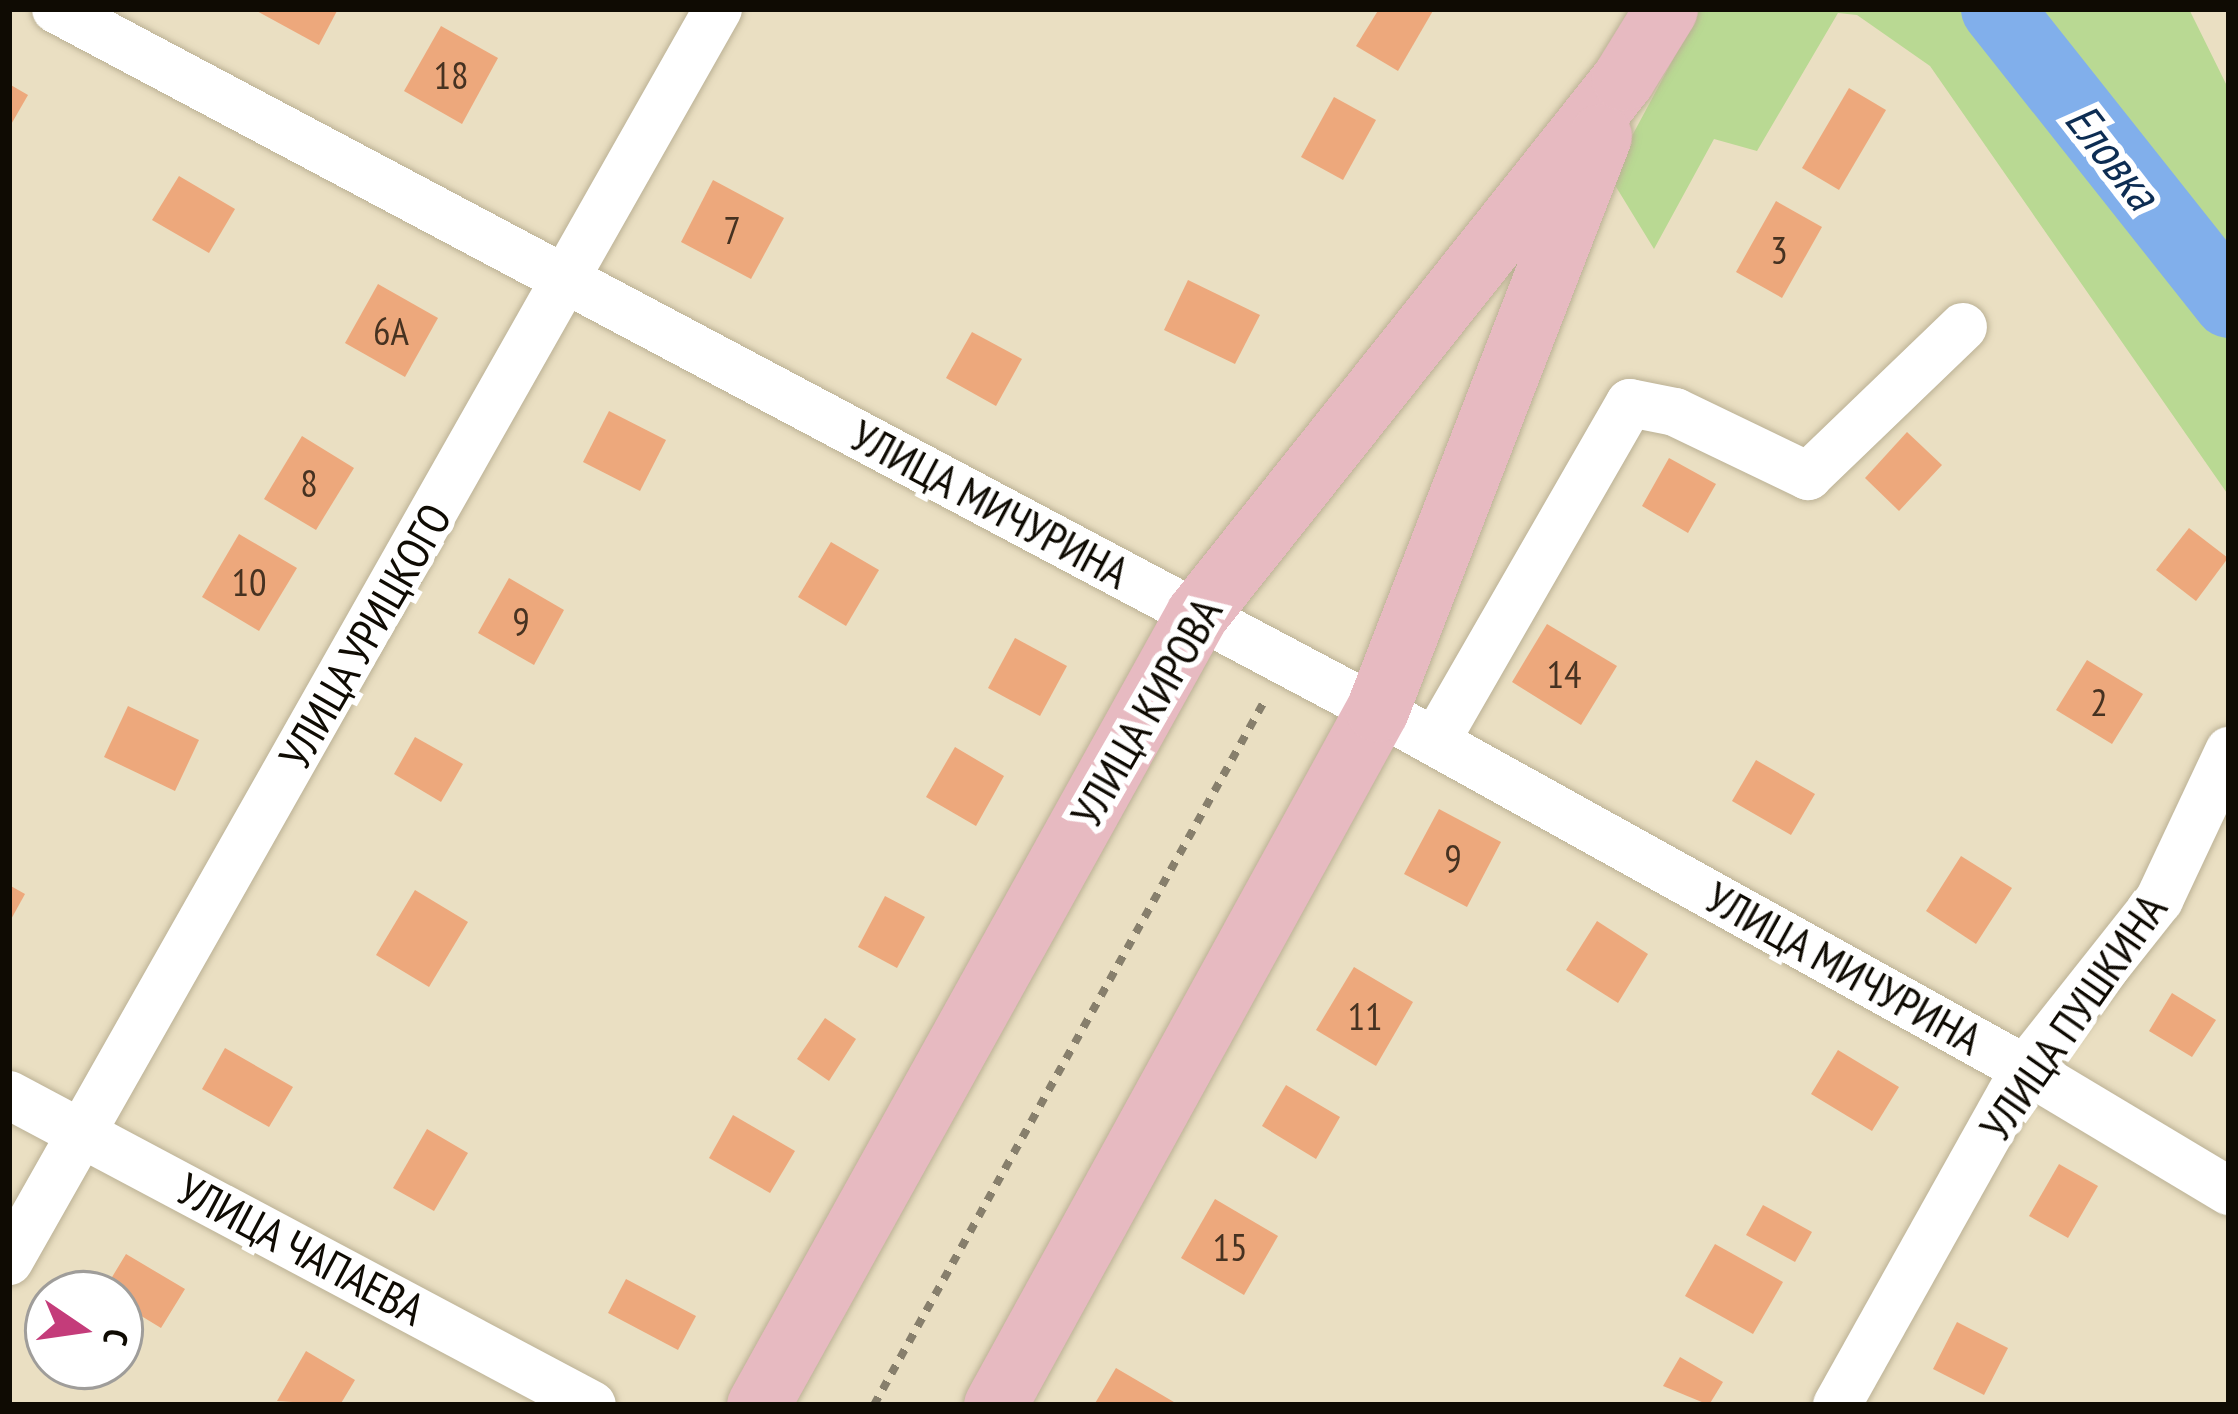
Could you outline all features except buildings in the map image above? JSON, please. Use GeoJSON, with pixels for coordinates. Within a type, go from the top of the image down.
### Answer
{"type":"FeatureCollection","features":[{"type":"Feature","properties":{"kind":"main road","name":"УЛИЦА КИРОВА"},"geometry":{"type":"LineString","coordinates":[[758,1405],[1197,614],[1623,79],[1666,9]]}},
{"type":"Feature","properties":{"kind":"main road","name":"УЛИЦА КИРОВА"},"geometry":{"type":"LineString","coordinates":[[995,1405],[1377,710],[1623,79]]}},
{"type":"Feature","properties":{"kind":"street","name":"УЛИЦА МИЧУРИНА"},"geometry":{"type":"LineString","coordinates":[[56,9],[1377,710],[2026,1069],[2229,1192]]}},
{"type":"Feature","properties":{"kind":"street","name":"УЛИЦА УРИЦКОГО"},"geometry":{"type":"LineString","coordinates":[[9,1261],[569,280],[718,9]]}},
{"type":"Feature","properties":{"kind":"street"},"geometry":{"type":"LineString","coordinates":[[1435,742],[1630,404],[1675,412],[1808,476],[1963,327]]}},
{"type":"Feature","properties":{"kind":"street","name":"УЛИЦА ПУШКИНА"},"geometry":{"type":"LineString","coordinates":[[1837,1405],[2026,1069],[2159,900],[2229,751]]}},
{"type":"Feature","properties":{"kind":"street","name":"УЛИЦА ЧАПАЕВА"},"geometry":{"type":"LineString","coordinates":[[9,1095],[592,1405]]}},
{"type":"Feature","properties":{"kind":"path"},"geometry":{"type":"LineString","coordinates":[[874,1405],[1286,663]]}},
{"type":"Feature","properties":{"kind":"green space"},"geometry":{"type":"Polygon","coordinates":[[[1700,9],[2189,9],[2229,90],[2229,496],[1930,66],[1857,15],[1838,13],[1757,151],[1714,139],[1654,249],[1610,177],[1700,9]]]}},
{"type":"Feature","properties":{"kind":"waterway","name":"Еловка"},"geometry":{"type":"LineString","coordinates":[[1997,9],[2229,302]]}}]}
